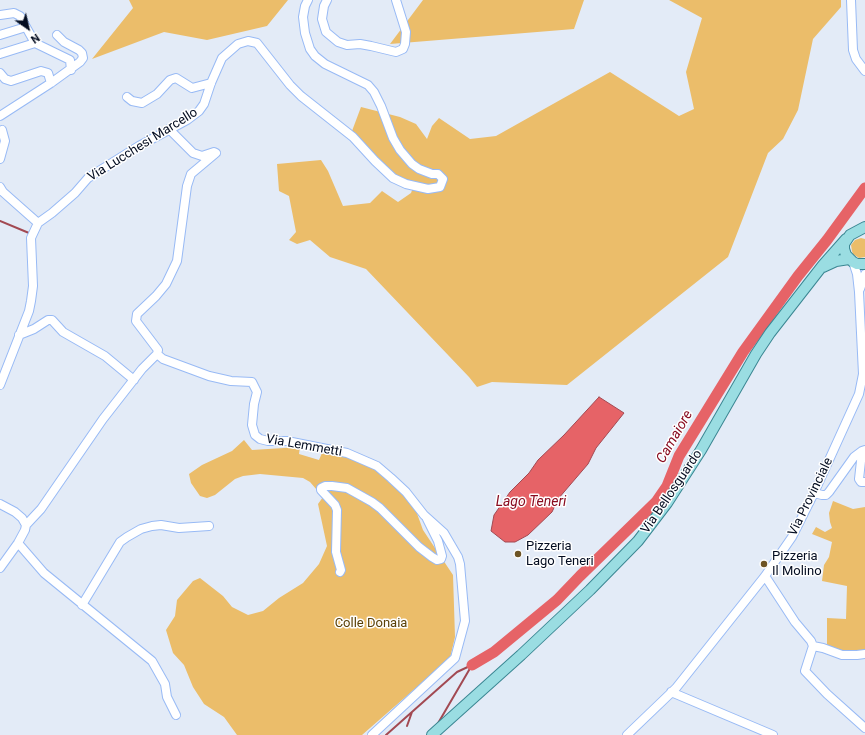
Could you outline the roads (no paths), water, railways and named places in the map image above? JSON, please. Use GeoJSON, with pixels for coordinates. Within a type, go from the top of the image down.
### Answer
{"type":"FeatureCollection","features":[{"type":"Feature","properties":{"kind":"main road"},"geometry":{"type":"LineString","coordinates":[[821,268],[846,239],[854,232],[863,230]]}},
{"type":"Feature","properties":{"kind":"main road","name":"Via Provinciale"},"geometry":{"type":"LineString","coordinates":[[846,239],[844,249],[851,260]]}},
{"type":"Feature","properties":{"kind":"main road"},"geometry":{"type":"LineString","coordinates":[[821,268],[836,261],[851,260],[857,264],[865,264]]}},
{"type":"Feature","properties":{"kind":"main road","name":"Via Bellosguardo"},"geometry":{"type":"LineString","coordinates":[[432,735],[590,590],[638,541],[667,503],[701,450],[756,354],[770,333],[821,268]]}},
{"type":"Feature","properties":{"kind":"street","name":"Via Lucchesi Marcello"},"geometry":{"type":"LineString","coordinates":[[38,223],[75,193],[88,178],[200,111],[222,58],[238,44],[248,41],[257,43],[290,85],[301,96],[353,137],[374,161],[394,178],[406,184],[428,189],[440,187],[443,179],[438,174],[432,174],[419,169],[412,164],[400,150],[393,138],[381,106],[374,92],[368,85],[325,64],[315,56],[310,49],[305,33],[303,17],[308,0]]}},
{"type":"Feature","properties":{"kind":"street"},"geometry":{"type":"LineString","coordinates":[[327,0],[324,6],[322,19],[326,32],[338,42],[347,45],[360,44],[396,52],[403,49],[406,44],[406,32],[396,0]]}},
{"type":"Feature","properties":{"kind":"street"},"geometry":{"type":"LineString","coordinates":[[851,0],[853,50],[856,59],[865,71]]}},
{"type":"Feature","properties":{"kind":"street"},"geometry":{"type":"LineString","coordinates":[[0,15],[14,13],[20,16],[36,43],[70,60],[71,70]]}},
{"type":"Feature","properties":{"kind":"street"},"geometry":{"type":"LineString","coordinates":[[0,35],[26,27]]}},
{"type":"Feature","properties":{"kind":"street"},"geometry":{"type":"LineString","coordinates":[[0,116],[71,70],[80,62],[82,53],[64,42],[57,35]]}},
{"type":"Feature","properties":{"kind":"street"},"geometry":{"type":"LineString","coordinates":[[0,54],[36,43]]}},
{"type":"Feature","properties":{"kind":"street"},"geometry":{"type":"LineString","coordinates":[[0,74],[5,79],[11,81],[42,71],[48,73],[51,83]]}},
{"type":"Feature","properties":{"kind":"street"},"geometry":{"type":"LineString","coordinates":[[127,97],[137,103],[142,103],[157,94],[170,80],[176,78],[192,88],[211,83]]}},
{"type":"Feature","properties":{"kind":"street"},"geometry":{"type":"LineString","coordinates":[[0,568],[18,544],[26,525],[41,509],[99,425],[142,370],[157,354],[158,350],[136,321],[137,314],[166,284],[177,262],[187,186],[191,174],[216,153],[214,152],[202,156],[192,153],[169,129]]}},
{"type":"Feature","properties":{"kind":"street"},"geometry":{"type":"LineString","coordinates":[[0,130],[2,130],[4,141],[0,159]]}},
{"type":"Feature","properties":{"kind":"street"},"geometry":{"type":"LineString","coordinates":[[0,187],[3,192],[38,223],[31,238],[33,286],[29,311],[18,335],[0,385]]}},
{"type":"Feature","properties":{"kind":"street","name":"Via Provinciale"},"geometry":{"type":"LineString","coordinates":[[627,735],[671,692],[765,576],[792,537],[814,493],[860,394],[863,374],[860,292],[851,260]]}},
{"type":"Feature","properties":{"kind":"street","name":"Via Provinciale"},"geometry":{"type":"LineString","coordinates":[[860,292],[865,274]]}},
{"type":"Feature","properties":{"kind":"street"},"geometry":{"type":"LineString","coordinates":[[18,335],[34,329],[48,320],[52,320],[62,332],[105,356],[134,380]]}},
{"type":"Feature","properties":{"kind":"street","name":"Via Lemmetti"},"geometry":{"type":"LineString","coordinates":[[157,354],[163,359],[209,376],[231,381],[252,382],[257,392],[252,425],[255,435],[260,439],[268,441],[294,442],[347,453],[366,460],[377,466],[406,492],[424,515],[436,525],[448,539],[458,557],[460,564],[465,621],[455,658],[372,735]]}},
{"type":"Feature","properties":{"kind":"street"},"geometry":{"type":"LineString","coordinates":[[814,493],[826,495],[854,457],[865,450],[861,461],[859,479],[861,482],[865,482]]}},
{"type":"Feature","properties":{"kind":"street"},"geometry":{"type":"LineString","coordinates":[[340,572],[342,570],[336,552],[336,505],[321,490],[321,488],[325,486],[332,486],[347,488],[372,502],[419,547],[432,557],[438,560],[441,559],[442,556],[438,541],[424,515]]}},
{"type":"Feature","properties":{"kind":"street"},"geometry":{"type":"LineString","coordinates":[[0,504],[15,512],[22,518],[26,525]]}},
{"type":"Feature","properties":{"kind":"street"},"geometry":{"type":"LineString","coordinates":[[82,605],[120,542],[127,537],[141,529],[152,526],[161,525],[179,528],[209,526]]}},
{"type":"Feature","properties":{"kind":"street"},"geometry":{"type":"LineString","coordinates":[[18,544],[44,573],[152,661],[165,684],[167,697],[176,716]]}},
{"type":"Feature","properties":{"kind":"street"},"geometry":{"type":"LineString","coordinates":[[765,576],[795,622],[811,641],[813,646],[806,671],[827,694],[865,728]]}},
{"type":"Feature","properties":{"kind":"street"},"geometry":{"type":"LineString","coordinates":[[813,646],[823,648],[842,656],[865,654]]}},
{"type":"Feature","properties":{"kind":"street"},"geometry":{"type":"LineString","coordinates":[[671,692],[773,735]]}},
{"type":"Feature","properties":{"kind":"water","name":"Lago Teneri"},"geometry":{"type":"Polygon","coordinates":[[[599,397],[624,413],[596,448],[588,464],[558,499],[552,512],[528,535],[515,542],[505,542],[491,531],[494,515],[510,492],[529,473],[538,460],[564,435],[599,397]]]}},
{"type":"Feature","properties":{"kind":"waterway","name":"Camaiore"},"geometry":{"type":"LineString","coordinates":[[472,665],[494,652],[557,600],[656,502],[667,486],[679,456],[743,352],[798,276],[827,240],[865,188]]}},
{"type":"Feature","properties":{"kind":"waterway"},"geometry":{"type":"LineString","coordinates":[[0,221],[29,233]]}},
{"type":"Feature","properties":{"kind":"waterway"},"geometry":{"type":"LineString","coordinates":[[437,725],[472,665]]}},
{"type":"Feature","properties":{"kind":"waterway"},"geometry":{"type":"LineString","coordinates":[[386,735],[457,672],[472,665]]}},
{"type":"Feature","properties":{"kind":"waterway"},"geometry":{"type":"LineString","coordinates":[[407,726],[412,712]]}},
{"type":"Feature","properties":{"kind":"place","name":"Pizzeria Lago Teneri"},"geometry":{"type":"Point","coordinates":[518,554]}},
{"type":"Feature","properties":{"kind":"place","name":"Pizzeria Il Molino"},"geometry":{"type":"Point","coordinates":[764,564]}},
{"type":"Feature","properties":{"kind":"park label","name":"Colle Donaia"},"geometry":{"type":"Point","coordinates":[371,624]}}]}
